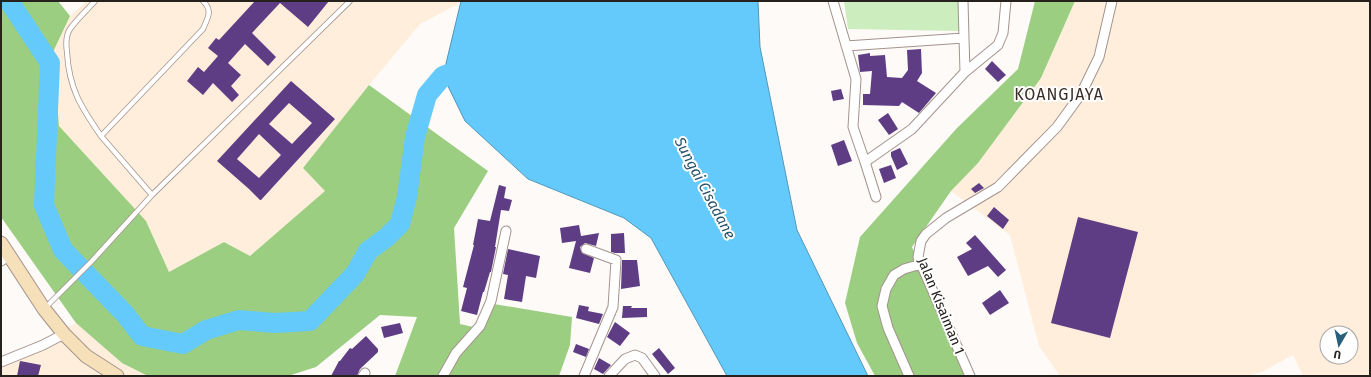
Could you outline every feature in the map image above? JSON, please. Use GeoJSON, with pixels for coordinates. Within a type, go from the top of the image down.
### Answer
{"type":"FeatureCollection","features":[{"type":"Feature","properties":{"kind":"street"},"geometry":{"type":"LineString","coordinates":[[833,1],[856,79],[853,127],[876,197]]}},
{"type":"Feature","properties":{"kind":"street"},"geometry":{"type":"LineString","coordinates":[[963,1],[965,72]]}},
{"type":"Feature","properties":{"kind":"street"},"geometry":{"type":"LineString","coordinates":[[865,162],[912,129],[965,72],[998,45],[1003,33],[1006,1]]}},
{"type":"Feature","properties":{"kind":"street","name":"Jalan Kisaiman 1"},"geometry":{"type":"LineString","coordinates":[[970,376],[918,256],[921,241],[926,234],[946,218],[998,187],[1057,127],[1081,94],[1099,57],[1112,1]]}},
{"type":"Feature","properties":{"kind":"street"},"geometry":{"type":"LineString","coordinates":[[846,46],[964,38]]}},
{"type":"Feature","properties":{"kind":"street"},"geometry":{"type":"LineString","coordinates":[[443,376],[456,353],[480,326],[491,301],[506,231]]}},
{"type":"Feature","properties":{"kind":"street"},"geometry":{"type":"LineString","coordinates":[[1,243],[5,258],[64,334],[86,356],[117,376]]}},
{"type":"Feature","properties":{"kind":"street"},"geometry":{"type":"LineString","coordinates":[[586,249],[616,260],[613,307],[588,374]]}},
{"type":"Feature","properties":{"kind":"street"},"geometry":{"type":"LineString","coordinates":[[909,376],[888,328],[882,306],[886,288],[894,275],[904,269],[921,264]]}},
{"type":"Feature","properties":{"kind":"street"},"geometry":{"type":"LineString","coordinates":[[1,362],[43,345],[64,334]]}},
{"type":"Feature","properties":{"kind":"street"},"geometry":{"type":"LineString","coordinates":[[609,376],[625,359],[635,355],[642,358],[655,376]]}},
{"type":"Feature","properties":{"kind":"lane"},"geometry":{"type":"LineString","coordinates":[[95,1],[70,29],[66,41],[68,67],[71,81],[82,108],[102,136],[152,195]]}},
{"type":"Feature","properties":{"kind":"lane"},"geometry":{"type":"LineString","coordinates":[[102,136],[203,29],[209,14],[208,6],[203,1]]}},
{"type":"Feature","properties":{"kind":"lane"},"geometry":{"type":"LineString","coordinates":[[44,309],[91,262],[152,195],[350,1]]}},
{"type":"Feature","properties":{"kind":"shaded area"},"geometry":{"type":"Polygon","coordinates":[[[87,1],[459,1],[458,4],[420,24],[303,168],[326,191],[250,256],[224,242],[169,272],[146,221],[59,126],[53,52],[70,16],[87,1]]]}},
{"type":"Feature","properties":{"kind":"shaded area"},"geometry":{"type":"Polygon","coordinates":[[[1075,1],[1370,1],[1370,376],[1303,376],[1293,355],[1262,372],[1247,376],[1060,376],[1039,346],[1010,235],[951,191],[978,163],[1041,78],[1075,1]]]}},
{"type":"Feature","properties":{"kind":"shaded area"},"geometry":{"type":"Polygon","coordinates":[[[76,323],[122,363],[148,376],[1,376],[1,358],[76,323]]]}},
{"type":"Feature","properties":{"kind":"green space"},"geometry":{"type":"Polygon","coordinates":[[[1,1],[58,1],[70,16],[53,52],[59,126],[146,221],[169,272],[224,242],[250,256],[325,191],[303,168],[369,85],[488,171],[454,228],[460,324],[482,329],[488,303],[572,317],[570,345],[559,376],[395,376],[417,317],[380,315],[316,367],[288,376],[148,376],[122,363],[76,323],[1,217],[1,1]]]}},
{"type":"Feature","properties":{"kind":"green space"},"geometry":{"type":"Polygon","coordinates":[[[844,1],[959,1],[960,31],[848,29],[844,1]]]}},
{"type":"Feature","properties":{"kind":"green space"},"geometry":{"type":"Polygon","coordinates":[[[1035,1],[1075,1],[1041,78],[978,163],[951,191],[912,247],[970,376],[875,376],[857,343],[845,303],[860,237],[957,128],[1018,69],[1035,1]]]}},
{"type":"Feature","properties":{"kind":"water"},"geometry":{"type":"Polygon","coordinates":[[[3,1],[14,1],[48,54],[50,63],[3,1]]]}},
{"type":"Feature","properties":{"kind":"water","name":"Sungai Cisadane"},"geometry":{"type":"Polygon","coordinates":[[[461,1],[758,1],[760,47],[797,230],[868,376],[727,376],[651,238],[624,218],[528,179],[465,121],[443,76],[461,1]]]}},
{"type":"Feature","properties":{"kind":"building"},"geometry":{"type":"Polygon","coordinates":[[[255,1],[329,1],[308,27],[280,3],[252,33],[276,57],[268,66],[245,44],[228,63],[241,75],[231,86],[239,95],[232,102],[213,83],[203,95],[187,81],[198,67],[204,72],[218,56],[208,48],[216,38],[219,40],[255,1]]]}},
{"type":"Feature","properties":{"kind":"building"},"geometry":{"type":"Polygon","coordinates":[[[921,49],[922,73],[917,81],[936,93],[919,113],[902,102],[899,106],[863,105],[863,94],[870,94],[872,71],[860,72],[858,55],[870,53],[870,56],[885,55],[887,77],[902,78],[908,70],[907,50],[921,49]]]}},
{"type":"Feature","properties":{"kind":"building"},"geometry":{"type":"Polygon","coordinates":[[[992,61],[1006,75],[998,82],[985,69],[992,61]]]}},
{"type":"Feature","properties":{"kind":"building"},"geometry":{"type":"Polygon","coordinates":[[[291,81],[335,119],[261,200],[217,161],[291,81]],[[289,103],[269,124],[292,144],[312,123],[289,103]],[[259,134],[237,159],[259,178],[281,155],[259,134]]]}},
{"type":"Feature","properties":{"kind":"building"},"geometry":{"type":"Polygon","coordinates":[[[841,89],[844,99],[833,101],[831,91],[841,89]]]}},
{"type":"Feature","properties":{"kind":"building"},"geometry":{"type":"Polygon","coordinates":[[[888,113],[898,129],[889,135],[878,120],[888,113]]]}},
{"type":"Feature","properties":{"kind":"building"},"geometry":{"type":"Polygon","coordinates":[[[844,140],[852,161],[838,166],[831,145],[844,140]]]}},
{"type":"Feature","properties":{"kind":"building"},"geometry":{"type":"Polygon","coordinates":[[[900,148],[908,164],[897,170],[891,156],[891,152],[900,148]]]}},
{"type":"Feature","properties":{"kind":"building"},"geometry":{"type":"Polygon","coordinates":[[[891,165],[896,178],[884,183],[879,169],[891,165]]]}},
{"type":"Feature","properties":{"kind":"building"},"geometry":{"type":"Polygon","coordinates":[[[979,183],[984,188],[975,193],[971,189],[979,183]]]}},
{"type":"Feature","properties":{"kind":"building"},"geometry":{"type":"Polygon","coordinates":[[[499,185],[506,187],[504,198],[512,200],[509,211],[501,210],[491,272],[483,292],[477,315],[461,311],[467,288],[463,287],[474,245],[478,219],[490,221],[499,185]]]}},
{"type":"Feature","properties":{"kind":"building"},"geometry":{"type":"Polygon","coordinates":[[[994,207],[1009,220],[1003,229],[987,216],[994,207]]]}},
{"type":"Feature","properties":{"kind":"building"},"geometry":{"type":"Polygon","coordinates":[[[1078,217],[1138,232],[1110,338],[1051,323],[1078,217]]]}},
{"type":"Feature","properties":{"kind":"building"},"geometry":{"type":"Polygon","coordinates":[[[579,225],[581,236],[599,233],[596,246],[585,243],[580,247],[582,253],[594,258],[590,273],[569,268],[576,241],[562,243],[560,228],[579,225]]]}},
{"type":"Feature","properties":{"kind":"building"},"geometry":{"type":"Polygon","coordinates":[[[624,233],[625,253],[611,252],[611,234],[624,233]]]}},
{"type":"Feature","properties":{"kind":"building"},"geometry":{"type":"Polygon","coordinates":[[[975,235],[1006,270],[998,277],[988,266],[968,276],[957,257],[972,249],[966,243],[975,235]]]}},
{"type":"Feature","properties":{"kind":"building"},"geometry":{"type":"Polygon","coordinates":[[[508,249],[540,256],[536,278],[526,276],[522,302],[504,299],[508,275],[503,274],[508,249]]]}},
{"type":"Feature","properties":{"kind":"building"},"geometry":{"type":"Polygon","coordinates":[[[622,260],[637,260],[640,286],[621,289],[622,260]]]}},
{"type":"Feature","properties":{"kind":"building"},"geometry":{"type":"Polygon","coordinates":[[[1000,290],[1009,303],[990,315],[982,303],[1000,290]]]}},
{"type":"Feature","properties":{"kind":"building"},"geometry":{"type":"Polygon","coordinates":[[[579,305],[589,307],[588,311],[603,314],[599,324],[576,318],[579,305]]]}},
{"type":"Feature","properties":{"kind":"building"},"geometry":{"type":"Polygon","coordinates":[[[623,306],[632,306],[631,308],[647,308],[647,317],[622,318],[623,306]]]}},
{"type":"Feature","properties":{"kind":"building"},"geometry":{"type":"Polygon","coordinates":[[[615,322],[630,333],[620,346],[607,337],[615,322]]]}},
{"type":"Feature","properties":{"kind":"building"},"geometry":{"type":"Polygon","coordinates":[[[400,323],[403,333],[384,338],[381,327],[400,323]]]}},
{"type":"Feature","properties":{"kind":"building"},"geometry":{"type":"Polygon","coordinates":[[[366,336],[378,349],[378,352],[360,369],[357,376],[331,376],[339,361],[350,348],[352,349],[366,336]]]}},
{"type":"Feature","properties":{"kind":"building"},"geometry":{"type":"Polygon","coordinates":[[[576,344],[589,349],[586,357],[573,352],[576,344]]]}},
{"type":"Feature","properties":{"kind":"building"},"geometry":{"type":"Polygon","coordinates":[[[659,348],[675,368],[668,374],[652,354],[659,348]]]}},
{"type":"Feature","properties":{"kind":"building"},"geometry":{"type":"Polygon","coordinates":[[[599,358],[611,365],[603,374],[594,369],[599,358]]]}},
{"type":"Feature","properties":{"kind":"building"},"geometry":{"type":"Polygon","coordinates":[[[20,361],[41,365],[38,376],[17,376],[20,361]]]}},
{"type":"Feature","properties":{"kind":"waterway"},"geometry":{"type":"LineString","coordinates":[[9,1],[50,63],[44,205],[63,250],[125,314],[142,336],[183,344],[206,330],[239,320],[275,323],[310,321],[355,274],[368,251],[387,237],[400,224],[407,197],[415,137],[427,95],[443,76],[468,66]]}},
{"type":"Feature","properties":{"kind":"district","name":"KOANGJAYA"},"geometry":{"type":"Point","coordinates":[1059,94]}}]}
